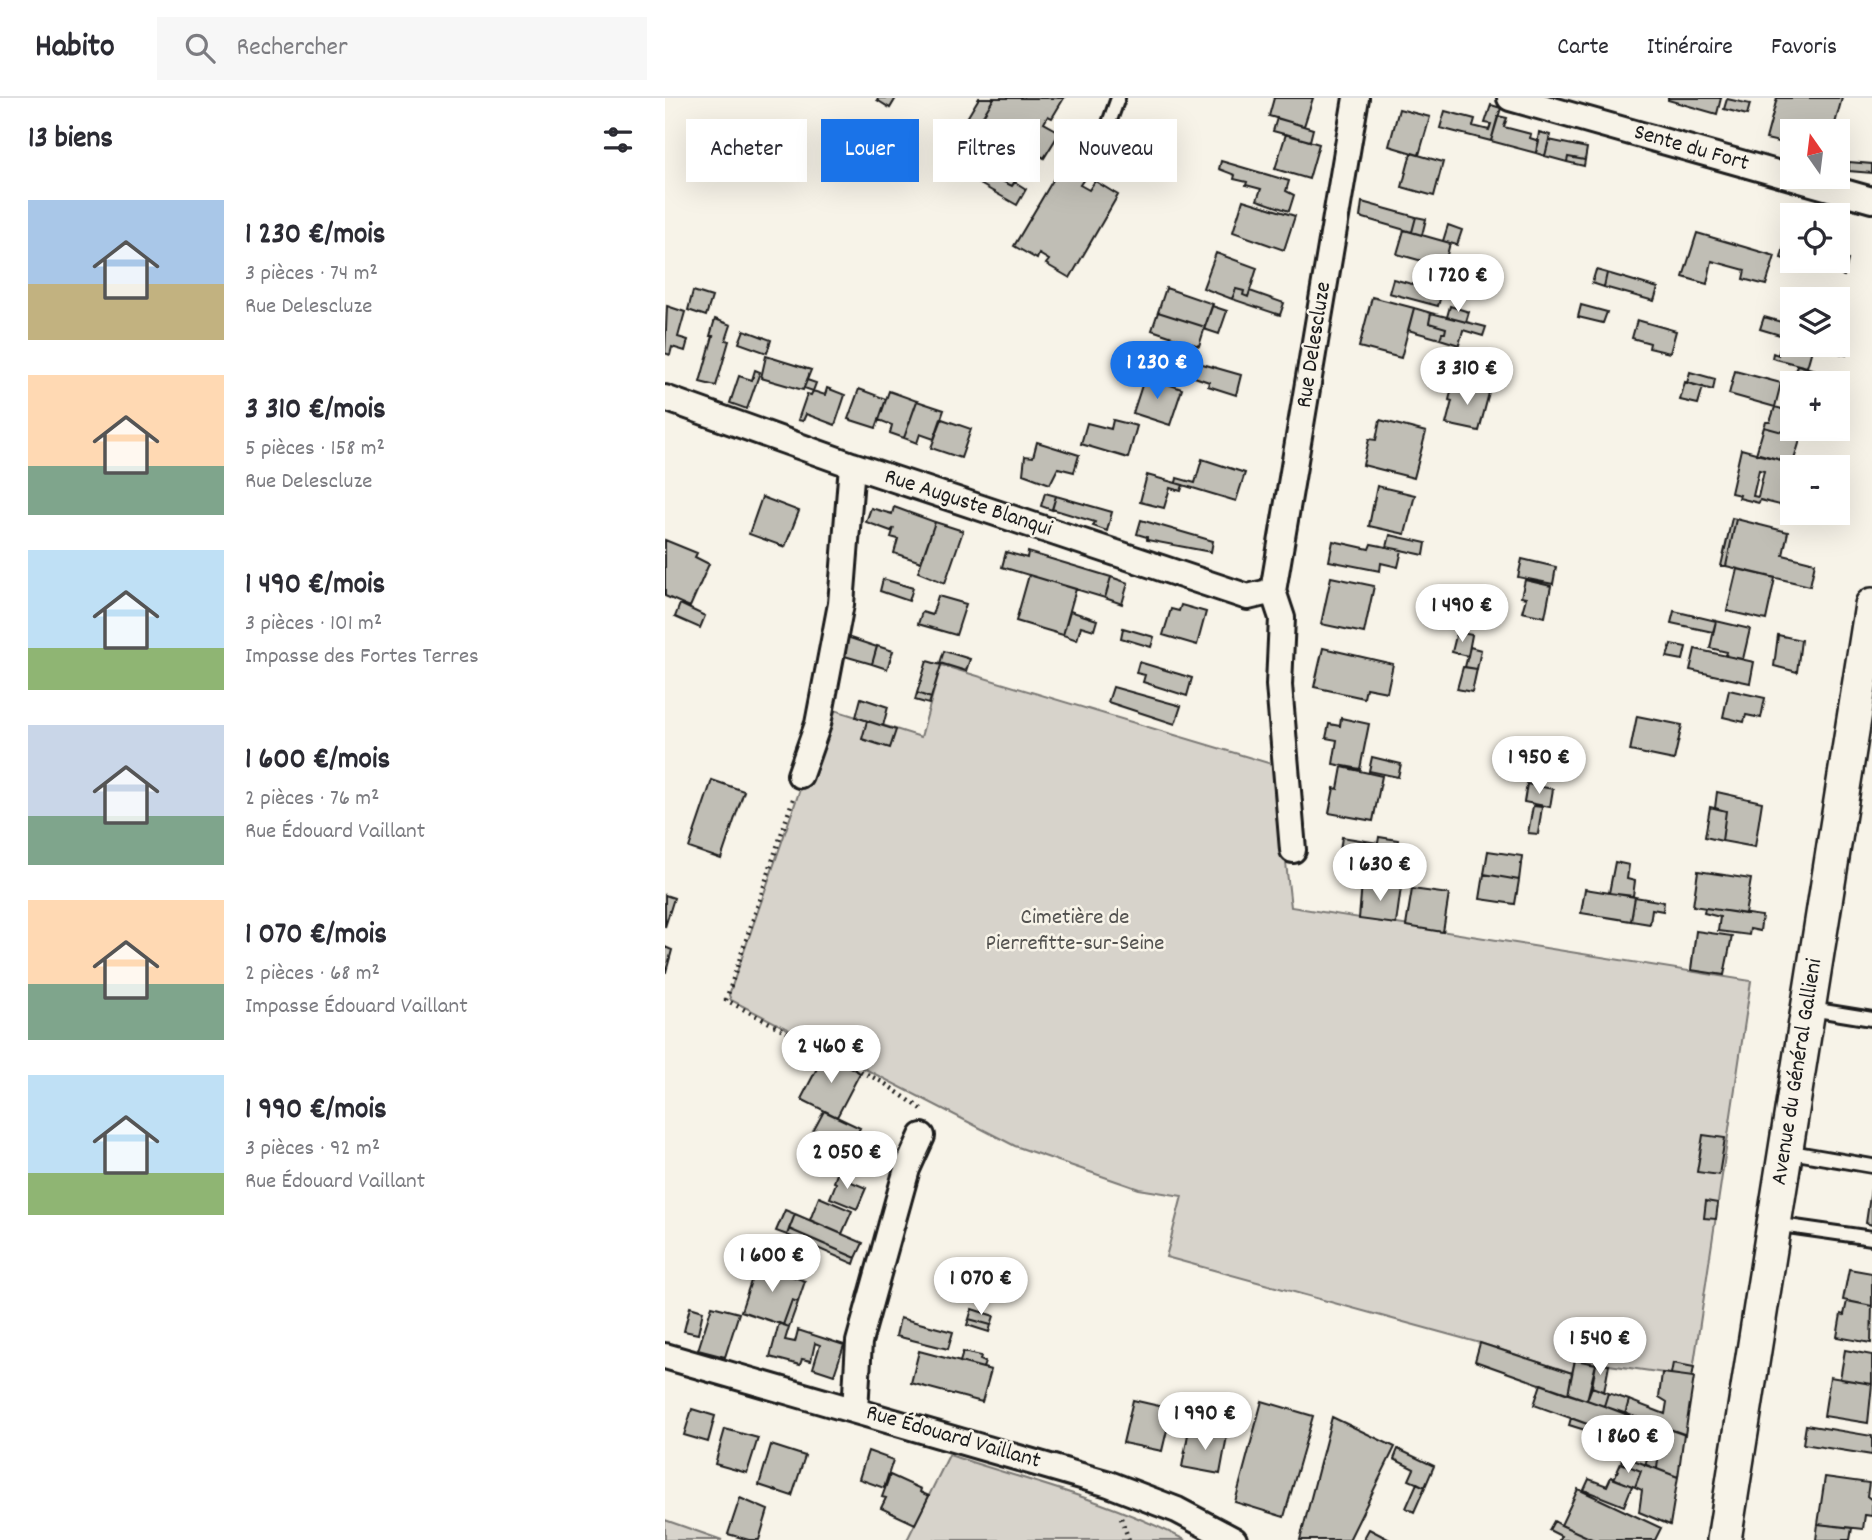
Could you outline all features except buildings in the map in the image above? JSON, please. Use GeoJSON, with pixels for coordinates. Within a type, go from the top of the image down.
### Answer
{"type":"FeatureCollection","features":[{"type":"Feature","properties":{"kind":"street","name":"Rue Delescluze"},"geometry":{"type":"LineString","coordinates":[[1273,591],[1356,98]]}},
{"type":"Feature","properties":{"kind":"street","name":"Sente du Fort"},"geometry":{"type":"LineString","coordinates":[[1510,98],[1872,200]]}},
{"type":"Feature","properties":{"kind":"street","name":"Rue Auguste Blanqui"},"geometry":{"type":"LineString","coordinates":[[665,398],[852,465],[1248,597],[1273,591]]}},
{"type":"Feature","properties":{"kind":"street"},"geometry":{"type":"LineString","coordinates":[[800,775],[817,724],[841,604],[852,465]]}},
{"type":"Feature","properties":{"kind":"street"},"geometry":{"type":"LineString","coordinates":[[1273,591],[1282,618],[1279,685],[1293,850]]}},
{"type":"Feature","properties":{"kind":"street","name":"Avenue du Général Gallieni"},"geometry":{"type":"LineString","coordinates":[[1724,1540],[1807,1009],[1866,684],[1872,605]]}},
{"type":"Feature","properties":{"kind":"street"},"geometry":{"type":"LineString","coordinates":[[855,1410],[859,1342],[907,1170],[922,1136]]}},
{"type":"Feature","properties":{"kind":"street","name":"Rue Édouard Vaillant"},"geometry":{"type":"LineString","coordinates":[[665,1356],[1109,1484],[1177,1510],[1234,1540]]}},
{"type":"Feature","properties":{"kind":"lane"},"geometry":{"type":"LineString","coordinates":[[1110,119],[1118,98]]}},
{"type":"Feature","properties":{"kind":"lane"},"geometry":{"type":"LineString","coordinates":[[1807,1009],[1872,1019]]}},
{"type":"Feature","properties":{"kind":"lane"},"geometry":{"type":"LineString","coordinates":[[1785,1150],[1872,1166]]}},
{"type":"Feature","properties":{"kind":"lane"},"geometry":{"type":"LineString","coordinates":[[1774,1224],[1872,1238]]}},
{"type":"Feature","properties":{"kind":"path"},"geometry":{"type":"LineString","coordinates":[[800,775],[726,1000],[884,1083],[923,1108],[922,1136]]}},
{"type":"Feature","properties":{"kind":"green space","name":"Cimetière de Pierrefitte-sur-Seine"},"geometry":{"type":"Polygon","coordinates":[[[941,665],[1275,765],[1291,907],[1751,981],[1692,1377],[1575,1360],[1572,1373],[1480,1343],[1166,1257],[1182,1196],[1139,1189],[1015,1146],[731,1000],[729,995],[828,708],[921,737],[941,665]]]}},
{"type":"Feature","properties":{"kind":"green space"},"geometry":{"type":"Polygon","coordinates":[[[949,1455],[1099,1503],[1185,1540],[907,1540],[949,1455]]]}},
{"type":"Feature","properties":{"kind":"green space"},"geometry":{"type":"Polygon","coordinates":[[[665,1520],[722,1540],[665,1540],[665,1520]]]}}]}
